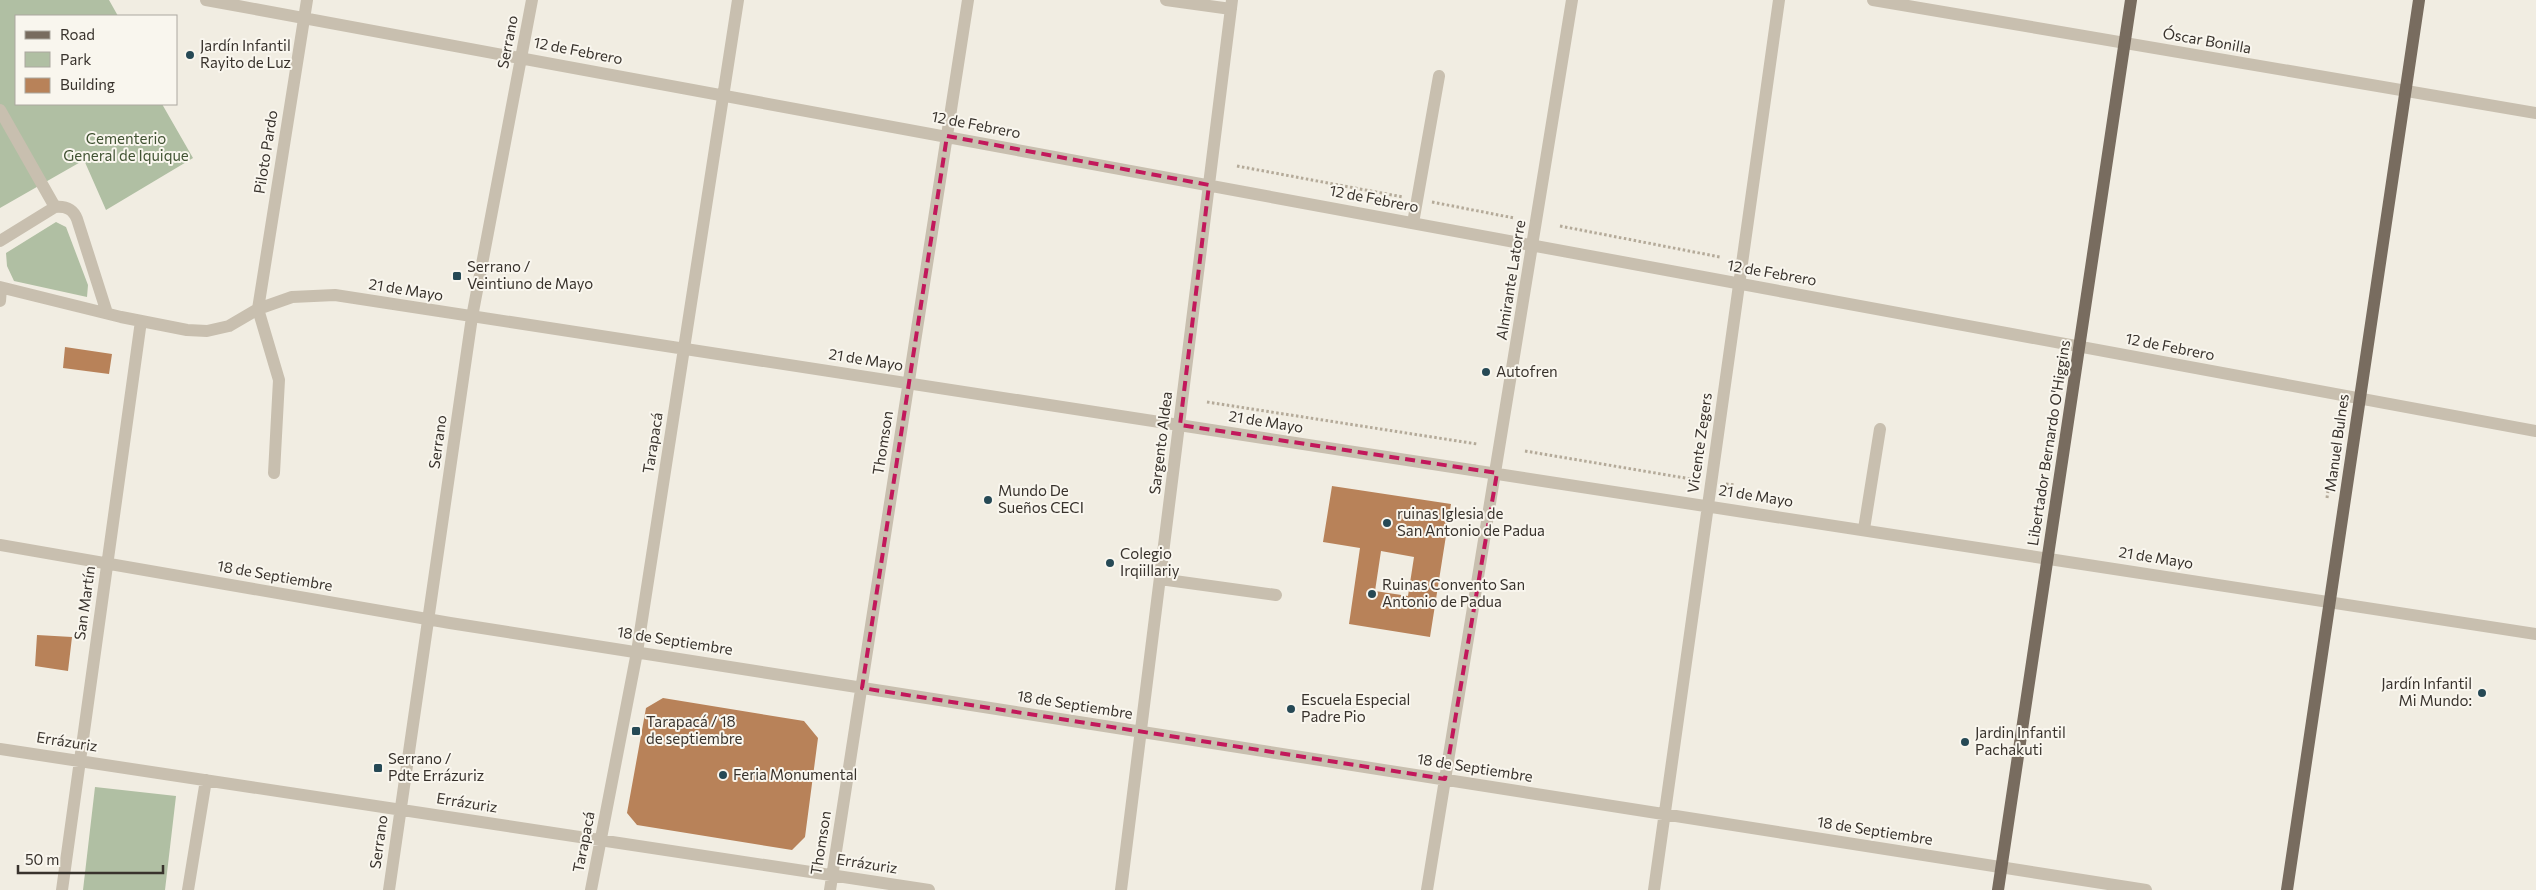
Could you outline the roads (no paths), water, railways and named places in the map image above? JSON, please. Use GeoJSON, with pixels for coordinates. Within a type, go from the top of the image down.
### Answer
{"type":"FeatureCollection","features":[{"type":"Feature","properties":{"kind":"main road","name":"Libertador Bernardo O'Higgins"},"geometry":{"type":"LineString","coordinates":[[1998,890],[2131,0]]}},
{"type":"Feature","properties":{"kind":"main road","name":"Manuel Bulnes"},"geometry":{"type":"LineString","coordinates":[[2287,890],[2418,0]]}},
{"type":"Feature","properties":{"kind":"street","name":"12 de Febrero"},"geometry":{"type":"LineString","coordinates":[[206,0],[2536,432]]}},
{"type":"Feature","properties":{"kind":"street","name":"Piloto Pardo"},"geometry":{"type":"LineString","coordinates":[[258,309],[307,0]]}},
{"type":"Feature","properties":{"kind":"street","name":"Serrano"},"geometry":{"type":"LineString","coordinates":[[389,890],[472,317],[532,0]]}},
{"type":"Feature","properties":{"kind":"street","name":"Tarapacá"},"geometry":{"type":"LineString","coordinates":[[592,890],[637,652],[738,0]]}},
{"type":"Feature","properties":{"kind":"street","name":"Thomson"},"geometry":{"type":"LineString","coordinates":[[830,890],[968,0]]}},
{"type":"Feature","properties":{"kind":"street"},"geometry":{"type":"LineString","coordinates":[[1166,0],[1232,4]]}},
{"type":"Feature","properties":{"kind":"street","name":"Almirante Latorre"},"geometry":{"type":"LineString","coordinates":[[1427,890],[1497,473],[1572,0]]}},
{"type":"Feature","properties":{"kind":"street","name":"Vicente Zegers"},"geometry":{"type":"LineString","coordinates":[[1654,890],[1779,0]]}},
{"type":"Feature","properties":{"kind":"street","name":"Óscar Bonilla"},"geometry":{"type":"LineString","coordinates":[[1874,0],[2536,113]]}},
{"type":"Feature","properties":{"kind":"street","name":"Sargento Aldea"},"geometry":{"type":"LineString","coordinates":[[1121,890],[1232,4]]}},
{"type":"Feature","properties":{"kind":"street"},"geometry":{"type":"LineString","coordinates":[[1414,223],[1439,76]]}},
{"type":"Feature","properties":{"kind":"street"},"geometry":{"type":"LineString","coordinates":[[0,110],[55,207]]}},
{"type":"Feature","properties":{"kind":"street"},"geometry":{"type":"LineString","coordinates":[[0,241],[55,207],[66,208],[75,214],[107,313]]}},
{"type":"Feature","properties":{"kind":"street"},"geometry":{"type":"LineString","coordinates":[[0,301],[1,287]]}},
{"type":"Feature","properties":{"kind":"street","name":"21 de Mayo"},"geometry":{"type":"LineString","coordinates":[[1,287],[107,313],[207,331],[229,326],[258,309],[292,297],[320,294],[1708,505],[2536,634]]}},
{"type":"Feature","properties":{"kind":"street"},"geometry":{"type":"LineString","coordinates":[[258,309],[279,380],[274,473]]}},
{"type":"Feature","properties":{"kind":"street","name":"San Martín"},"geometry":{"type":"LineString","coordinates":[[62,890],[141,320]]}},
{"type":"Feature","properties":{"kind":"street"},"geometry":{"type":"LineString","coordinates":[[1864,530],[1880,429]]}},
{"type":"Feature","properties":{"kind":"street","name":"18 de Septiembre"},"geometry":{"type":"LineString","coordinates":[[0,545],[429,619],[2146,890]]}},
{"type":"Feature","properties":{"kind":"street"},"geometry":{"type":"LineString","coordinates":[[1160,579],[1276,595]]}},
{"type":"Feature","properties":{"kind":"street","name":"Errázuriz"},"geometry":{"type":"LineString","coordinates":[[0,748],[929,890]]}},
{"type":"Feature","properties":{"kind":"street"},"geometry":{"type":"LineString","coordinates":[[188,890],[206,780]]}},
{"type":"Feature","properties":{"kind":"place","name":"Jardín Infantil Rayito de Luz"},"geometry":{"type":"Point","coordinates":[190,55]}},
{"type":"Feature","properties":{"kind":"place","name":"Serrano / Veintiuno de Mayo"},"geometry":{"type":"Point","coordinates":[457,276]}},
{"type":"Feature","properties":{"kind":"place","name":"Autofren"},"geometry":{"type":"Point","coordinates":[1486,372]}},
{"type":"Feature","properties":{"kind":"place","name":"Mundo De Sueños CECI"},"geometry":{"type":"Point","coordinates":[988,500]}},
{"type":"Feature","properties":{"kind":"place","name":"ruinas Iglesia de San Antonio de Padua"},"geometry":{"type":"Point","coordinates":[1387,523]}},
{"type":"Feature","properties":{"kind":"place","name":"Colegio Irqiillariy"},"geometry":{"type":"Point","coordinates":[1110,563]}},
{"type":"Feature","properties":{"kind":"place","name":"Ruinas Convento San Antonio de Padua"},"geometry":{"type":"Point","coordinates":[1372,594]}},
{"type":"Feature","properties":{"kind":"place","name":"Jardín Infantil Mi Mundo:"},"geometry":{"type":"Point","coordinates":[2482,693]}},
{"type":"Feature","properties":{"kind":"place","name":"Escuela Especial Padre Pio"},"geometry":{"type":"Point","coordinates":[1291,709]}},
{"type":"Feature","properties":{"kind":"place","name":"Tarapacá / 18 de septiembre"},"geometry":{"type":"Point","coordinates":[636,731]}},
{"type":"Feature","properties":{"kind":"place","name":"Jardin Infantil Pachakuti"},"geometry":{"type":"Point","coordinates":[1965,742]}},
{"type":"Feature","properties":{"kind":"place","name":"Serrano / Pdte Errázuriz"},"geometry":{"type":"Point","coordinates":[378,768]}},
{"type":"Feature","properties":{"kind":"place","name":"Feria Monumental"},"geometry":{"type":"Point","coordinates":[723,775]}},
{"type":"Feature","properties":{"kind":"park label","name":"Cementerio General de Iquique"},"geometry":{"type":"Point","coordinates":[126,148]}}]}
